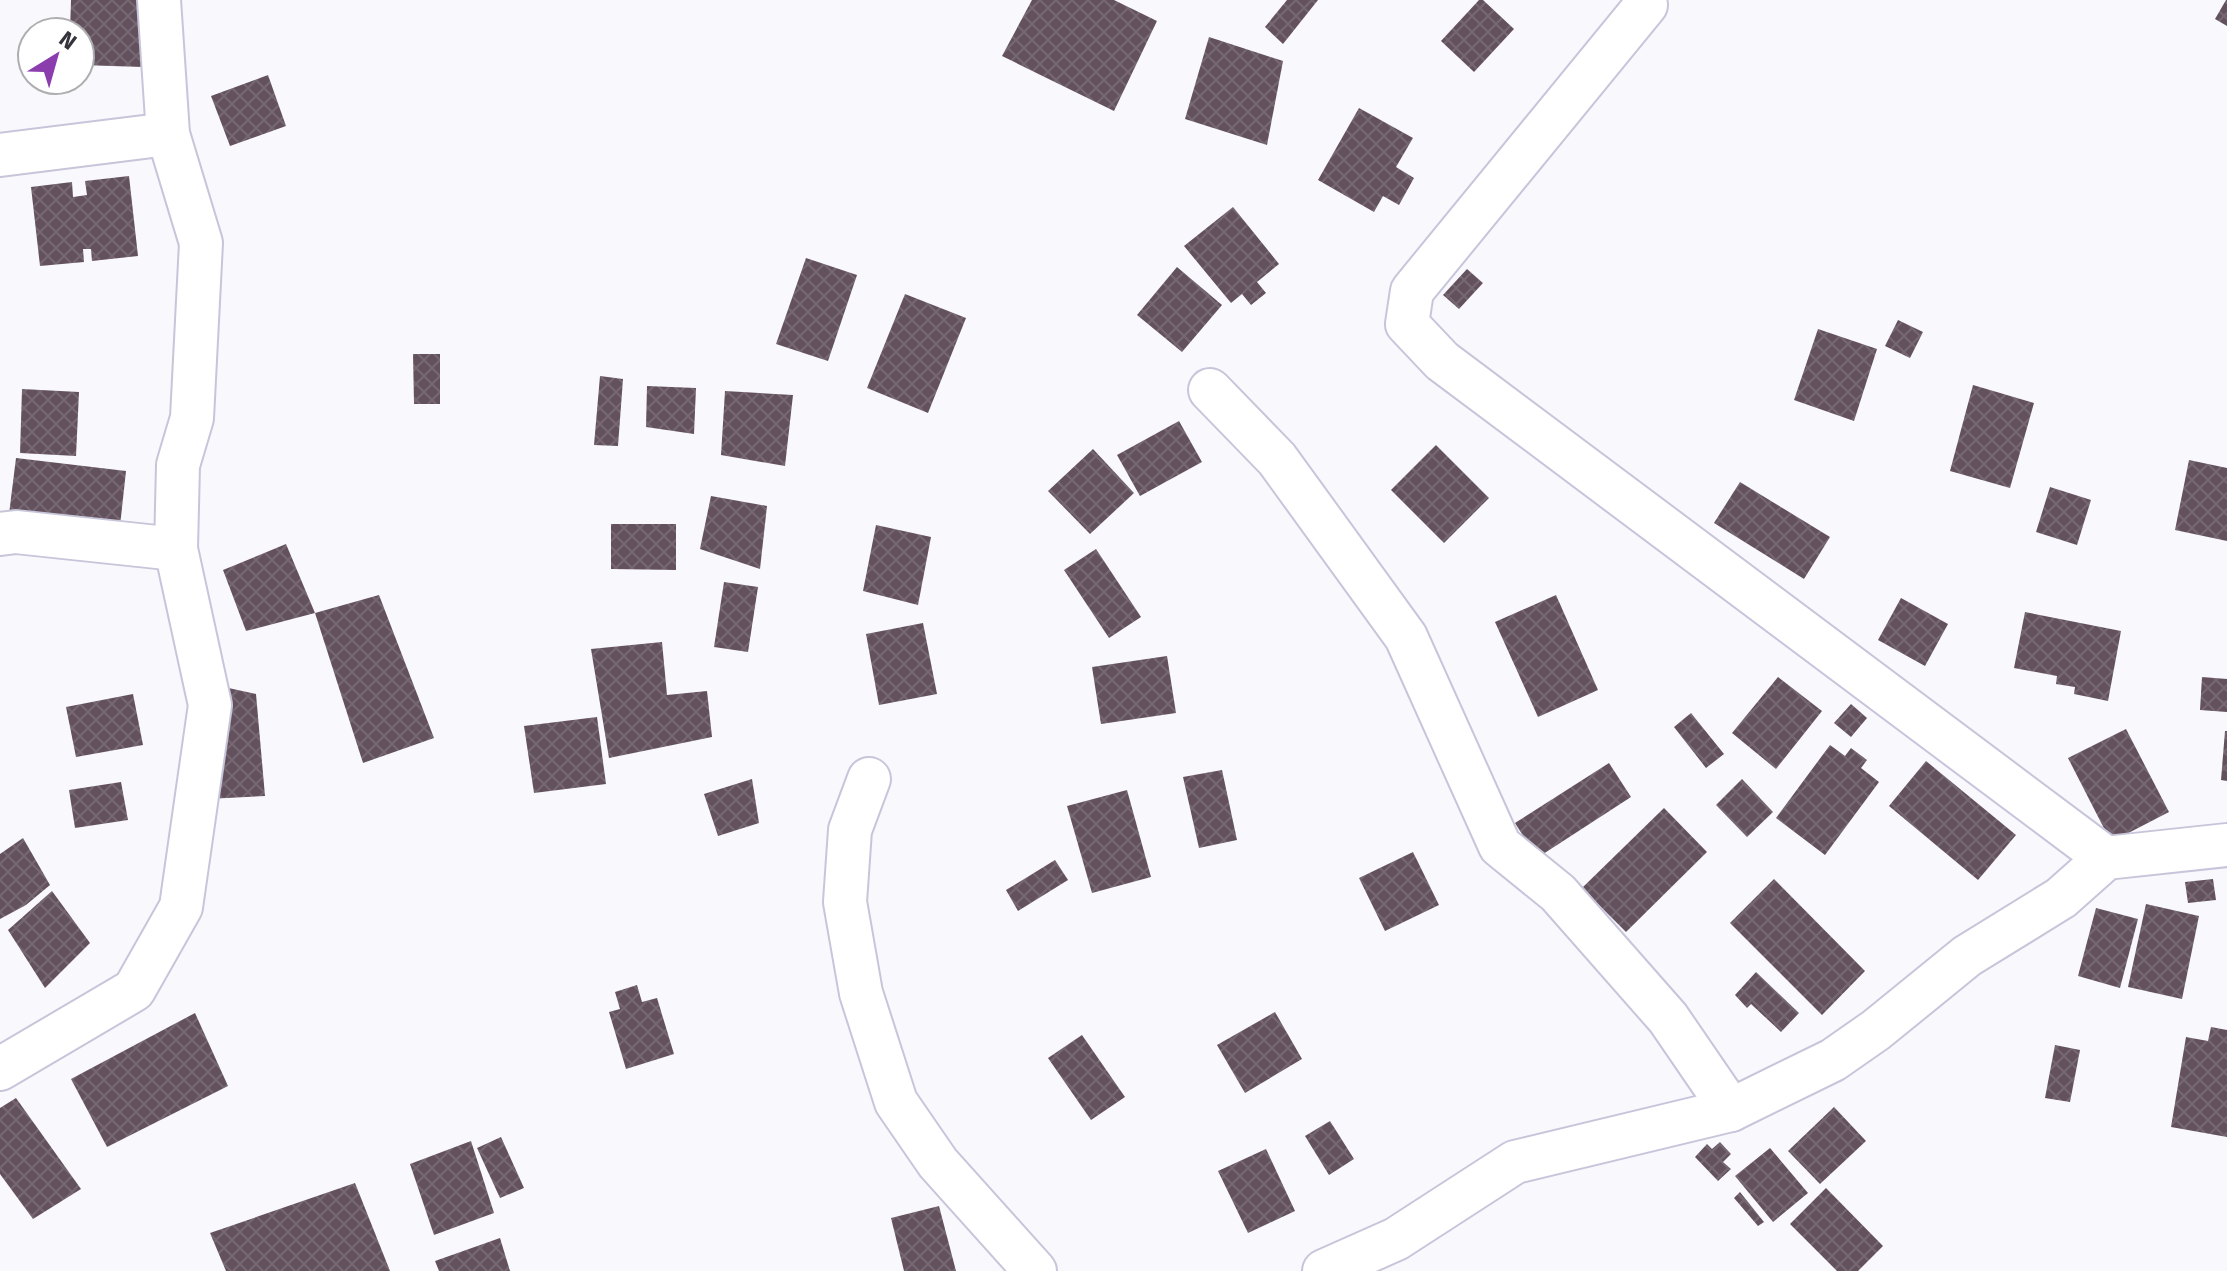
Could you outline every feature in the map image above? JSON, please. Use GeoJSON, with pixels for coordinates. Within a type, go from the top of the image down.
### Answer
{"type":"FeatureCollection","features":[{"type":"Feature","properties":{"kind":"street"},"geometry":{"type":"LineString","coordinates":[[0,1069],[134,990],[181,907],[210,705],[176,549],[178,465],[192,418],[201,243],[168,134],[159,0]]}},
{"type":"Feature","properties":{"kind":"street"},"geometry":{"type":"LineString","coordinates":[[1646,5],[1412,291],[1407,324],[1442,361],[2106,858]]}},
{"type":"Feature","properties":{"kind":"street"},"geometry":{"type":"LineString","coordinates":[[0,155],[168,134]]}},
{"type":"Feature","properties":{"kind":"street"},"geometry":{"type":"LineString","coordinates":[[1210,390],[1277,459],[1406,637],[1500,846],[1558,893],[1668,1018],[1731,1110]]}},
{"type":"Feature","properties":{"kind":"street"},"geometry":{"type":"LineString","coordinates":[[0,534],[16,532],[176,549]]}},
{"type":"Feature","properties":{"kind":"street"},"geometry":{"type":"LineString","coordinates":[[869,779],[850,830],[845,902],[861,993],[896,1102],[938,1163],[1035,1271]]}},
{"type":"Feature","properties":{"kind":"street"},"geometry":{"type":"LineString","coordinates":[[1324,1271],[1396,1239],[1515,1162],[1731,1110],[1833,1060],[1876,1030],[1967,956],[2061,898],[2106,858],[2227,845]]}},
{"type":"Feature","properties":{"kind":"building"},"geometry":{"type":"Polygon","coordinates":[[[71,0],[145,0],[143,67],[96,66],[96,16],[70,16],[71,0]]]}},
{"type":"Feature","properties":{"kind":"building"},"geometry":{"type":"Polygon","coordinates":[[[1032,0],[1114,0],[1157,21],[1114,111],[1002,56],[1032,0]]]}},
{"type":"Feature","properties":{"kind":"building"},"geometry":{"type":"Polygon","coordinates":[[[1287,0],[1318,0],[1283,44],[1265,27],[1287,0]]]}},
{"type":"Feature","properties":{"kind":"building"},"geometry":{"type":"Polygon","coordinates":[[[1479,0],[1483,0],[1514,29],[1474,72],[1441,41],[1479,0]]]}},
{"type":"Feature","properties":{"kind":"building"},"geometry":{"type":"Polygon","coordinates":[[[2227,0],[2227,26],[2215,19],[2227,0]]]}},
{"type":"Feature","properties":{"kind":"building"},"geometry":{"type":"Polygon","coordinates":[[[1209,37],[1283,61],[1267,145],[1185,119],[1209,37]]]}},
{"type":"Feature","properties":{"kind":"building"},"geometry":{"type":"Polygon","coordinates":[[[268,75],[286,126],[230,146],[211,96],[268,75]]]}},
{"type":"Feature","properties":{"kind":"building"},"geometry":{"type":"Polygon","coordinates":[[[1359,108],[1413,138],[1396,167],[1414,178],[1399,205],[1383,196],[1374,212],[1318,180],[1359,108]]]}},
{"type":"Feature","properties":{"kind":"building"},"geometry":{"type":"Polygon","coordinates":[[[129,176],[138,256],[92,261],[91,249],[83,249],[84,262],[40,266],[31,187],[72,182],[73,197],[87,195],[85,181],[129,176]]]}},
{"type":"Feature","properties":{"kind":"building"},"geometry":{"type":"Polygon","coordinates":[[[1233,207],[1279,264],[1257,282],[1266,293],[1251,305],[1242,294],[1231,303],[1184,246],[1233,207]]]}},
{"type":"Feature","properties":{"kind":"building"},"geometry":{"type":"Polygon","coordinates":[[[806,258],[857,275],[828,361],[776,344],[806,258]]]}},
{"type":"Feature","properties":{"kind":"building"},"geometry":{"type":"Polygon","coordinates":[[[1177,267],[1222,305],[1182,352],[1137,315],[1177,267]]]}},
{"type":"Feature","properties":{"kind":"building"},"geometry":{"type":"Polygon","coordinates":[[[1467,269],[1483,283],[1459,309],[1443,295],[1467,269]]]}},
{"type":"Feature","properties":{"kind":"building"},"geometry":{"type":"Polygon","coordinates":[[[905,294],[966,318],[928,413],[867,388],[905,294]]]}},
{"type":"Feature","properties":{"kind":"building"},"geometry":{"type":"Polygon","coordinates":[[[1898,320],[1923,332],[1910,358],[1885,346],[1898,320]]]}},
{"type":"Feature","properties":{"kind":"building"},"geometry":{"type":"Polygon","coordinates":[[[1818,329],[1877,349],[1854,421],[1794,400],[1818,329]]]}},
{"type":"Feature","properties":{"kind":"building"},"geometry":{"type":"Polygon","coordinates":[[[413,354],[440,354],[440,404],[414,404],[413,354]]]}},
{"type":"Feature","properties":{"kind":"building"},"geometry":{"type":"Polygon","coordinates":[[[600,376],[623,379],[618,446],[594,445],[600,376]]]}},
{"type":"Feature","properties":{"kind":"building"},"geometry":{"type":"Polygon","coordinates":[[[1973,385],[2034,403],[2010,488],[1950,471],[1973,385]]]}},
{"type":"Feature","properties":{"kind":"building"},"geometry":{"type":"Polygon","coordinates":[[[647,386],[696,388],[694,434],[646,427],[647,386]]]}},
{"type":"Feature","properties":{"kind":"building"},"geometry":{"type":"Polygon","coordinates":[[[22,389],[79,392],[76,456],[20,453],[22,389]]]}},
{"type":"Feature","properties":{"kind":"building"},"geometry":{"type":"Polygon","coordinates":[[[725,391],[793,395],[785,466],[721,455],[725,391]]]}},
{"type":"Feature","properties":{"kind":"building"},"geometry":{"type":"Polygon","coordinates":[[[1179,421],[1202,462],[1140,496],[1117,455],[1179,421]]]}},
{"type":"Feature","properties":{"kind":"building"},"geometry":{"type":"Polygon","coordinates":[[[1436,445],[1489,498],[1444,543],[1391,490],[1436,445]]]}},
{"type":"Feature","properties":{"kind":"building"},"geometry":{"type":"Polygon","coordinates":[[[1093,449],[1134,493],[1090,534],[1048,491],[1093,449]]]}},
{"type":"Feature","properties":{"kind":"building"},"geometry":{"type":"Polygon","coordinates":[[[16,458],[126,471],[119,535],[8,522],[16,458]]]}},
{"type":"Feature","properties":{"kind":"building"},"geometry":{"type":"Polygon","coordinates":[[[2189,460],[2227,468],[2227,541],[2175,530],[2189,460]]]}},
{"type":"Feature","properties":{"kind":"building"},"geometry":{"type":"Polygon","coordinates":[[[1740,482],[1830,537],[1804,579],[1714,523],[1740,482]]]}},
{"type":"Feature","properties":{"kind":"building"},"geometry":{"type":"Polygon","coordinates":[[[2050,487],[2091,500],[2077,545],[2036,532],[2050,487]]]}},
{"type":"Feature","properties":{"kind":"building"},"geometry":{"type":"Polygon","coordinates":[[[711,496],[767,506],[760,569],[700,549],[711,496]]]}},
{"type":"Feature","properties":{"kind":"building"},"geometry":{"type":"Polygon","coordinates":[[[611,524],[676,524],[676,570],[611,569],[611,524]]]}},
{"type":"Feature","properties":{"kind":"building"},"geometry":{"type":"Polygon","coordinates":[[[876,525],[931,537],[918,605],[863,591],[876,525]]]}},
{"type":"Feature","properties":{"kind":"building"},"geometry":{"type":"Polygon","coordinates":[[[286,544],[315,613],[246,631],[223,570],[286,544]]]}},
{"type":"Feature","properties":{"kind":"building"},"geometry":{"type":"Polygon","coordinates":[[[1096,549],[1141,617],[1109,638],[1064,570],[1096,549]]]}},
{"type":"Feature","properties":{"kind":"building"},"geometry":{"type":"Polygon","coordinates":[[[724,582],[758,587],[748,652],[714,647],[724,582]]]}},
{"type":"Feature","properties":{"kind":"building"},"geometry":{"type":"Polygon","coordinates":[[[379,595],[434,738],[363,763],[315,613],[379,595]]]}},
{"type":"Feature","properties":{"kind":"building"},"geometry":{"type":"Polygon","coordinates":[[[1556,595],[1598,690],[1538,717],[1495,622],[1556,595]]]}},
{"type":"Feature","properties":{"kind":"building"},"geometry":{"type":"Polygon","coordinates":[[[1901,598],[1948,624],[1925,666],[1878,640],[1901,598]]]}},
{"type":"Feature","properties":{"kind":"building"},"geometry":{"type":"Polygon","coordinates":[[[2025,612],[2121,631],[2108,701],[2074,694],[2075,687],[2056,684],[2057,676],[2014,668],[2025,612]]]}},
{"type":"Feature","properties":{"kind":"building"},"geometry":{"type":"Polygon","coordinates":[[[923,623],[937,694],[879,705],[866,634],[923,623]]]}},
{"type":"Feature","properties":{"kind":"building"},"geometry":{"type":"Polygon","coordinates":[[[662,642],[667,695],[707,691],[712,737],[609,758],[591,649],[662,642]]]}},
{"type":"Feature","properties":{"kind":"building"},"geometry":{"type":"Polygon","coordinates":[[[1167,656],[1176,713],[1101,724],[1092,667],[1167,656]]]}},
{"type":"Feature","properties":{"kind":"building"},"geometry":{"type":"Polygon","coordinates":[[[1778,677],[1822,711],[1776,769],[1732,733],[1778,677]]]}},
{"type":"Feature","properties":{"kind":"building"},"geometry":{"type":"Polygon","coordinates":[[[2202,677],[2227,679],[2227,712],[2200,710],[2202,677]]]}},
{"type":"Feature","properties":{"kind":"building"},"geometry":{"type":"Polygon","coordinates":[[[224,687],[256,694],[265,796],[207,799],[224,687]]]}},
{"type":"Feature","properties":{"kind":"building"},"geometry":{"type":"Polygon","coordinates":[[[133,694],[143,745],[76,757],[66,707],[133,694]]]}},
{"type":"Feature","properties":{"kind":"building"},"geometry":{"type":"Polygon","coordinates":[[[1851,704],[1867,718],[1851,737],[1834,723],[1851,704]]]}},
{"type":"Feature","properties":{"kind":"building"},"geometry":{"type":"Polygon","coordinates":[[[1691,713],[1724,754],[1706,768],[1674,727],[1691,713]]]}},
{"type":"Feature","properties":{"kind":"building"},"geometry":{"type":"Polygon","coordinates":[[[597,717],[606,784],[534,793],[524,726],[597,717]]]}},
{"type":"Feature","properties":{"kind":"building"},"geometry":{"type":"Polygon","coordinates":[[[2126,729],[2169,812],[2111,842],[2068,758],[2126,729]]]}},
{"type":"Feature","properties":{"kind":"building"},"geometry":{"type":"Polygon","coordinates":[[[2227,731],[2227,781],[2221,780],[2227,731]]]}},
{"type":"Feature","properties":{"kind":"building"},"geometry":{"type":"Polygon","coordinates":[[[1830,745],[1845,756],[1851,748],[1867,760],[1861,768],[1879,782],[1825,855],[1776,818],[1830,745]]]}},
{"type":"Feature","properties":{"kind":"building"},"geometry":{"type":"Polygon","coordinates":[[[1926,761],[2016,835],[1978,880],[1889,806],[1926,761]]]}},
{"type":"Feature","properties":{"kind":"building"},"geometry":{"type":"Polygon","coordinates":[[[1609,763],[1631,797],[1537,858],[1515,823],[1609,763]]]}},
{"type":"Feature","properties":{"kind":"building"},"geometry":{"type":"Polygon","coordinates":[[[1222,770],[1237,840],[1199,848],[1183,777],[1222,770]]]}},
{"type":"Feature","properties":{"kind":"building"},"geometry":{"type":"Polygon","coordinates":[[[752,779],[759,823],[718,836],[704,794],[752,779]]]}},
{"type":"Feature","properties":{"kind":"building"},"geometry":{"type":"Polygon","coordinates":[[[1742,779],[1773,812],[1747,837],[1716,805],[1742,779]]]}},
{"type":"Feature","properties":{"kind":"building"},"geometry":{"type":"Polygon","coordinates":[[[121,782],[128,820],[75,828],[69,790],[121,782]]]}},
{"type":"Feature","properties":{"kind":"building"},"geometry":{"type":"Polygon","coordinates":[[[1127,790],[1151,877],[1092,893],[1067,806],[1127,790]]]}},
{"type":"Feature","properties":{"kind":"building"},"geometry":{"type":"Polygon","coordinates":[[[1664,808],[1707,852],[1626,932],[1582,888],[1664,808]]]}},
{"type":"Feature","properties":{"kind":"building"},"geometry":{"type":"Polygon","coordinates":[[[23,838],[50,885],[26,905],[0,919],[0,854],[23,838]]]}},
{"type":"Feature","properties":{"kind":"building"},"geometry":{"type":"Polygon","coordinates":[[[1413,852],[1439,905],[1385,931],[1359,878],[1413,852]]]}},
{"type":"Feature","properties":{"kind":"building"},"geometry":{"type":"Polygon","coordinates":[[[1055,860],[1068,880],[1018,911],[1006,890],[1055,860]]]}},
{"type":"Feature","properties":{"kind":"building"},"geometry":{"type":"Polygon","coordinates":[[[1774,879],[1865,971],[1822,1015],[1730,923],[1774,879]]]}},
{"type":"Feature","properties":{"kind":"building"},"geometry":{"type":"Polygon","coordinates":[[[2213,879],[2216,900],[2188,903],[2185,882],[2213,879]]]}},
{"type":"Feature","properties":{"kind":"building"},"geometry":{"type":"Polygon","coordinates":[[[52,891],[90,943],[45,988],[8,930],[52,891]]]}},
{"type":"Feature","properties":{"kind":"building"},"geometry":{"type":"Polygon","coordinates":[[[2146,904],[2199,916],[2182,999],[2128,987],[2146,904]]]}},
{"type":"Feature","properties":{"kind":"building"},"geometry":{"type":"Polygon","coordinates":[[[2096,908],[2138,919],[2120,988],[2078,976],[2096,908]]]}},
{"type":"Feature","properties":{"kind":"building"},"geometry":{"type":"Polygon","coordinates":[[[1756,972],[1799,1013],[1781,1032],[1751,1004],[1747,1008],[1735,995],[1756,972]]]}},
{"type":"Feature","properties":{"kind":"building"},"geometry":{"type":"Polygon","coordinates":[[[637,985],[642,1002],[657,998],[674,1054],[626,1069],[609,1012],[620,1009],[615,992],[637,985]]]}},
{"type":"Feature","properties":{"kind":"building"},"geometry":{"type":"Polygon","coordinates":[[[1275,1012],[1302,1059],[1245,1093],[1217,1045],[1275,1012]]]}},
{"type":"Feature","properties":{"kind":"building"},"geometry":{"type":"Polygon","coordinates":[[[195,1013],[228,1086],[107,1147],[71,1079],[195,1013]]]}},
{"type":"Feature","properties":{"kind":"building"},"geometry":{"type":"Polygon","coordinates":[[[2211,1027],[2227,1030],[2227,1137],[2171,1127],[2186,1037],[2208,1041],[2211,1027]]]}},
{"type":"Feature","properties":{"kind":"building"},"geometry":{"type":"Polygon","coordinates":[[[1082,1035],[1125,1097],[1091,1120],[1048,1058],[1082,1035]]]}},
{"type":"Feature","properties":{"kind":"building"},"geometry":{"type":"Polygon","coordinates":[[[2055,1045],[2080,1050],[2070,1102],[2045,1098],[2055,1045]]]}},
{"type":"Feature","properties":{"kind":"building"},"geometry":{"type":"Polygon","coordinates":[[[16,1098],[81,1189],[33,1219],[0,1174],[0,1108],[16,1098]]]}},
{"type":"Feature","properties":{"kind":"building"},"geometry":{"type":"Polygon","coordinates":[[[1834,1107],[1866,1141],[1820,1184],[1788,1151],[1834,1107]]]}},
{"type":"Feature","properties":{"kind":"building"},"geometry":{"type":"Polygon","coordinates":[[[1330,1121],[1354,1159],[1329,1175],[1305,1136],[1330,1121]]]}},
{"type":"Feature","properties":{"kind":"building"},"geometry":{"type":"Polygon","coordinates":[[[501,1137],[524,1188],[500,1198],[477,1148],[501,1137]]]}},
{"type":"Feature","properties":{"kind":"building"},"geometry":{"type":"Polygon","coordinates":[[[471,1141],[494,1213],[434,1235],[410,1164],[471,1141]]]}},
{"type":"Feature","properties":{"kind":"building"},"geometry":{"type":"Polygon","coordinates":[[[1720,1142],[1731,1154],[1723,1162],[1731,1169],[1718,1181],[1695,1157],[1707,1144],[1712,1149],[1720,1142]]]}},
{"type":"Feature","properties":{"kind":"building"},"geometry":{"type":"Polygon","coordinates":[[[1770,1148],[1808,1193],[1773,1222],[1735,1176],[1770,1148]]]}},
{"type":"Feature","properties":{"kind":"building"},"geometry":{"type":"Polygon","coordinates":[[[1266,1149],[1295,1211],[1248,1233],[1218,1171],[1266,1149]]]}},
{"type":"Feature","properties":{"kind":"building"},"geometry":{"type":"Polygon","coordinates":[[[355,1183],[390,1271],[226,1271],[210,1233],[355,1183]]]}},
{"type":"Feature","properties":{"kind":"building"},"geometry":{"type":"Polygon","coordinates":[[[1826,1188],[1883,1246],[1858,1271],[1837,1271],[1790,1224],[1826,1188]]]}},
{"type":"Feature","properties":{"kind":"building"},"geometry":{"type":"Polygon","coordinates":[[[1740,1192],[1764,1222],[1758,1226],[1734,1198],[1740,1192]]]}},
{"type":"Feature","properties":{"kind":"building"},"geometry":{"type":"Polygon","coordinates":[[[939,1206],[956,1271],[904,1271],[891,1218],[939,1206]]]}},
{"type":"Feature","properties":{"kind":"building"},"geometry":{"type":"Polygon","coordinates":[[[500,1238],[510,1271],[439,1271],[435,1261],[500,1238]]]}}]}
